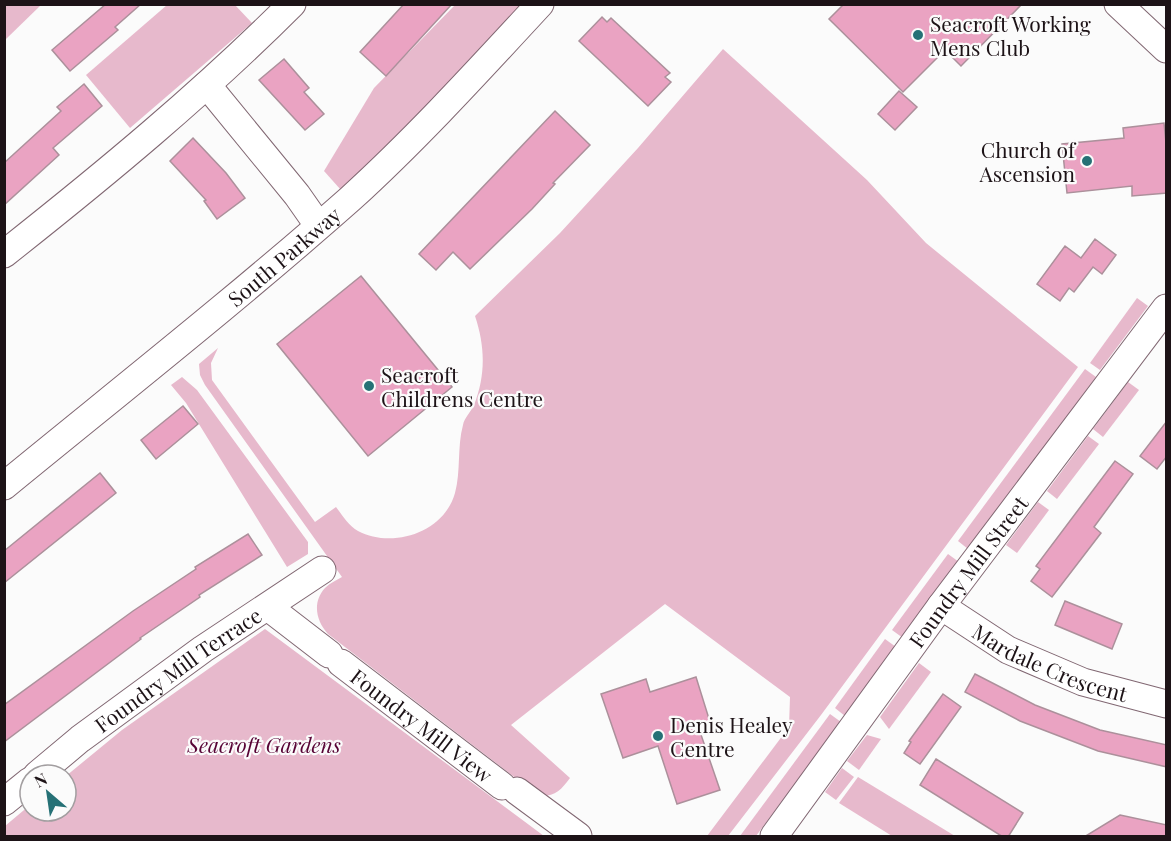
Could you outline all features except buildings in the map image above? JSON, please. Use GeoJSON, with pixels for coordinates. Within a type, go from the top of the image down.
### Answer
{"type":"FeatureCollection","features":[{"type":"Feature","properties":{"kind":"street"},"geometry":{"type":"LineString","coordinates":[[4,254],[63,208],[207,85],[292,4]]}},
{"type":"Feature","properties":{"kind":"street","name":"South Parkway"},"geometry":{"type":"LineString","coordinates":[[4,486],[349,199],[420,133],[540,4]]}},
{"type":"Feature","properties":{"kind":"street"},"geometry":{"type":"LineString","coordinates":[[1118,4],[1167,49]]}},
{"type":"Feature","properties":{"kind":"street"},"geometry":{"type":"LineString","coordinates":[[207,85],[297,195],[318,225]]}},
{"type":"Feature","properties":{"kind":"street","name":"Foundry Mill Street"},"geometry":{"type":"LineString","coordinates":[[774,837],[941,606],[1166,310]]}},
{"type":"Feature","properties":{"kind":"street","name":"Foundry Mill Terrace"},"geometry":{"type":"LineString","coordinates":[[51,763],[80,739],[203,649],[322,570]]}},
{"type":"Feature","properties":{"kind":"street","name":"Mardale Crescent"},"geometry":{"type":"LineString","coordinates":[[941,606],[1008,650],[1083,682],[1167,704]]}},
{"type":"Feature","properties":{"kind":"street","name":"Foundry Mill View"},"geometry":{"type":"LineString","coordinates":[[268,607],[578,837]]}},
{"type":"Feature","properties":{"kind":"street"},"geometry":{"type":"LineString","coordinates":[[4,802],[18,791]]}},
{"type":"Feature","properties":{"kind":"green space"},"geometry":{"type":"Polygon","coordinates":[[[5,4],[41,4],[41,5],[5,40],[5,4]]]}},
{"type":"Feature","properties":{"kind":"green space"},"geometry":{"type":"Polygon","coordinates":[[[167,5],[235,5],[252,23],[130,128],[86,75],[167,5]]]}},
{"type":"Feature","properties":{"kind":"green space"},"geometry":{"type":"Polygon","coordinates":[[[455,5],[540,5],[349,199],[324,171],[374,88],[455,5]]]}},
{"type":"Feature","properties":{"kind":"green space"},"geometry":{"type":"Polygon","coordinates":[[[723,49],[867,180],[926,243],[1078,367],[821,715],[728,836],[707,836],[789,727],[790,697],[665,604],[511,725],[570,778],[557,792],[539,796],[324,629],[318,617],[318,599],[325,588],[342,577],[205,385],[200,375],[199,364],[218,348],[211,363],[212,380],[315,522],[336,507],[355,529],[371,536],[401,537],[415,534],[428,527],[449,507],[455,493],[463,425],[474,405],[481,383],[483,360],[481,338],[475,316],[560,233],[638,148],[723,49]]]}},
{"type":"Feature","properties":{"kind":"green space"},"geometry":{"type":"Polygon","coordinates":[[[1137,298],[1148,306],[1100,370],[1090,363],[1137,298]]]}},
{"type":"Feature","properties":{"kind":"green space"},"geometry":{"type":"Polygon","coordinates":[[[1085,369],[1096,377],[968,549],[958,541],[1085,369]]]}},
{"type":"Feature","properties":{"kind":"green space"},"geometry":{"type":"Polygon","coordinates":[[[182,377],[197,390],[308,542],[308,554],[287,567],[186,403],[171,385],[182,377]]]}},
{"type":"Feature","properties":{"kind":"green space"},"geometry":{"type":"Polygon","coordinates":[[[1128,382],[1139,390],[1103,437],[1093,429],[1128,382]]]}},
{"type":"Feature","properties":{"kind":"green space"},"geometry":{"type":"Polygon","coordinates":[[[1088,436],[1099,444],[1057,499],[1047,491],[1088,436]]]}},
{"type":"Feature","properties":{"kind":"green space"},"geometry":{"type":"Polygon","coordinates":[[[1038,502],[1049,510],[1017,553],[1006,545],[1038,502]]]}},
{"type":"Feature","properties":{"kind":"green space"},"geometry":{"type":"Polygon","coordinates":[[[948,554],[959,562],[903,638],[892,630],[948,554]]]}},
{"type":"Feature","properties":{"kind":"green space","name":"Seacroft Gardens"},"geometry":{"type":"Polygon","coordinates":[[[265,629],[544,836],[5,836],[5,826],[18,815],[18,823],[78,823],[78,766],[122,730],[265,629]]]}},
{"type":"Feature","properties":{"kind":"green space"},"geometry":{"type":"Polygon","coordinates":[[[885,639],[896,647],[845,716],[835,708],[885,639]]]}},
{"type":"Feature","properties":{"kind":"green space"},"geometry":{"type":"Polygon","coordinates":[[[919,663],[931,672],[889,729],[880,717],[919,663]]]}},
{"type":"Feature","properties":{"kind":"green space"},"geometry":{"type":"Polygon","coordinates":[[[830,714],[841,722],[756,836],[740,836],[830,714]]]}},
{"type":"Feature","properties":{"kind":"green space"},"geometry":{"type":"Polygon","coordinates":[[[867,735],[881,739],[859,770],[847,761],[867,735]]]}},
{"type":"Feature","properties":{"kind":"green space"},"geometry":{"type":"Polygon","coordinates":[[[842,768],[854,777],[836,800],[825,792],[842,768]]]}},
{"type":"Feature","properties":{"kind":"green space"},"geometry":{"type":"Polygon","coordinates":[[[858,777],[955,836],[892,836],[839,803],[858,777]]]}},
{"type":"Feature","properties":{"kind":"place","name":"Seacroft Working Mens Club"},"geometry":{"type":"Point","coordinates":[918,35]}},
{"type":"Feature","properties":{"kind":"place","name":"Church of Ascension"},"geometry":{"type":"Point","coordinates":[1087,161]}},
{"type":"Feature","properties":{"kind":"place","name":"Seacroft Childrens Centre"},"geometry":{"type":"Point","coordinates":[369,386]}},
{"type":"Feature","properties":{"kind":"place","name":"Denis Healey Centre"},"geometry":{"type":"Point","coordinates":[658,736]}}]}
